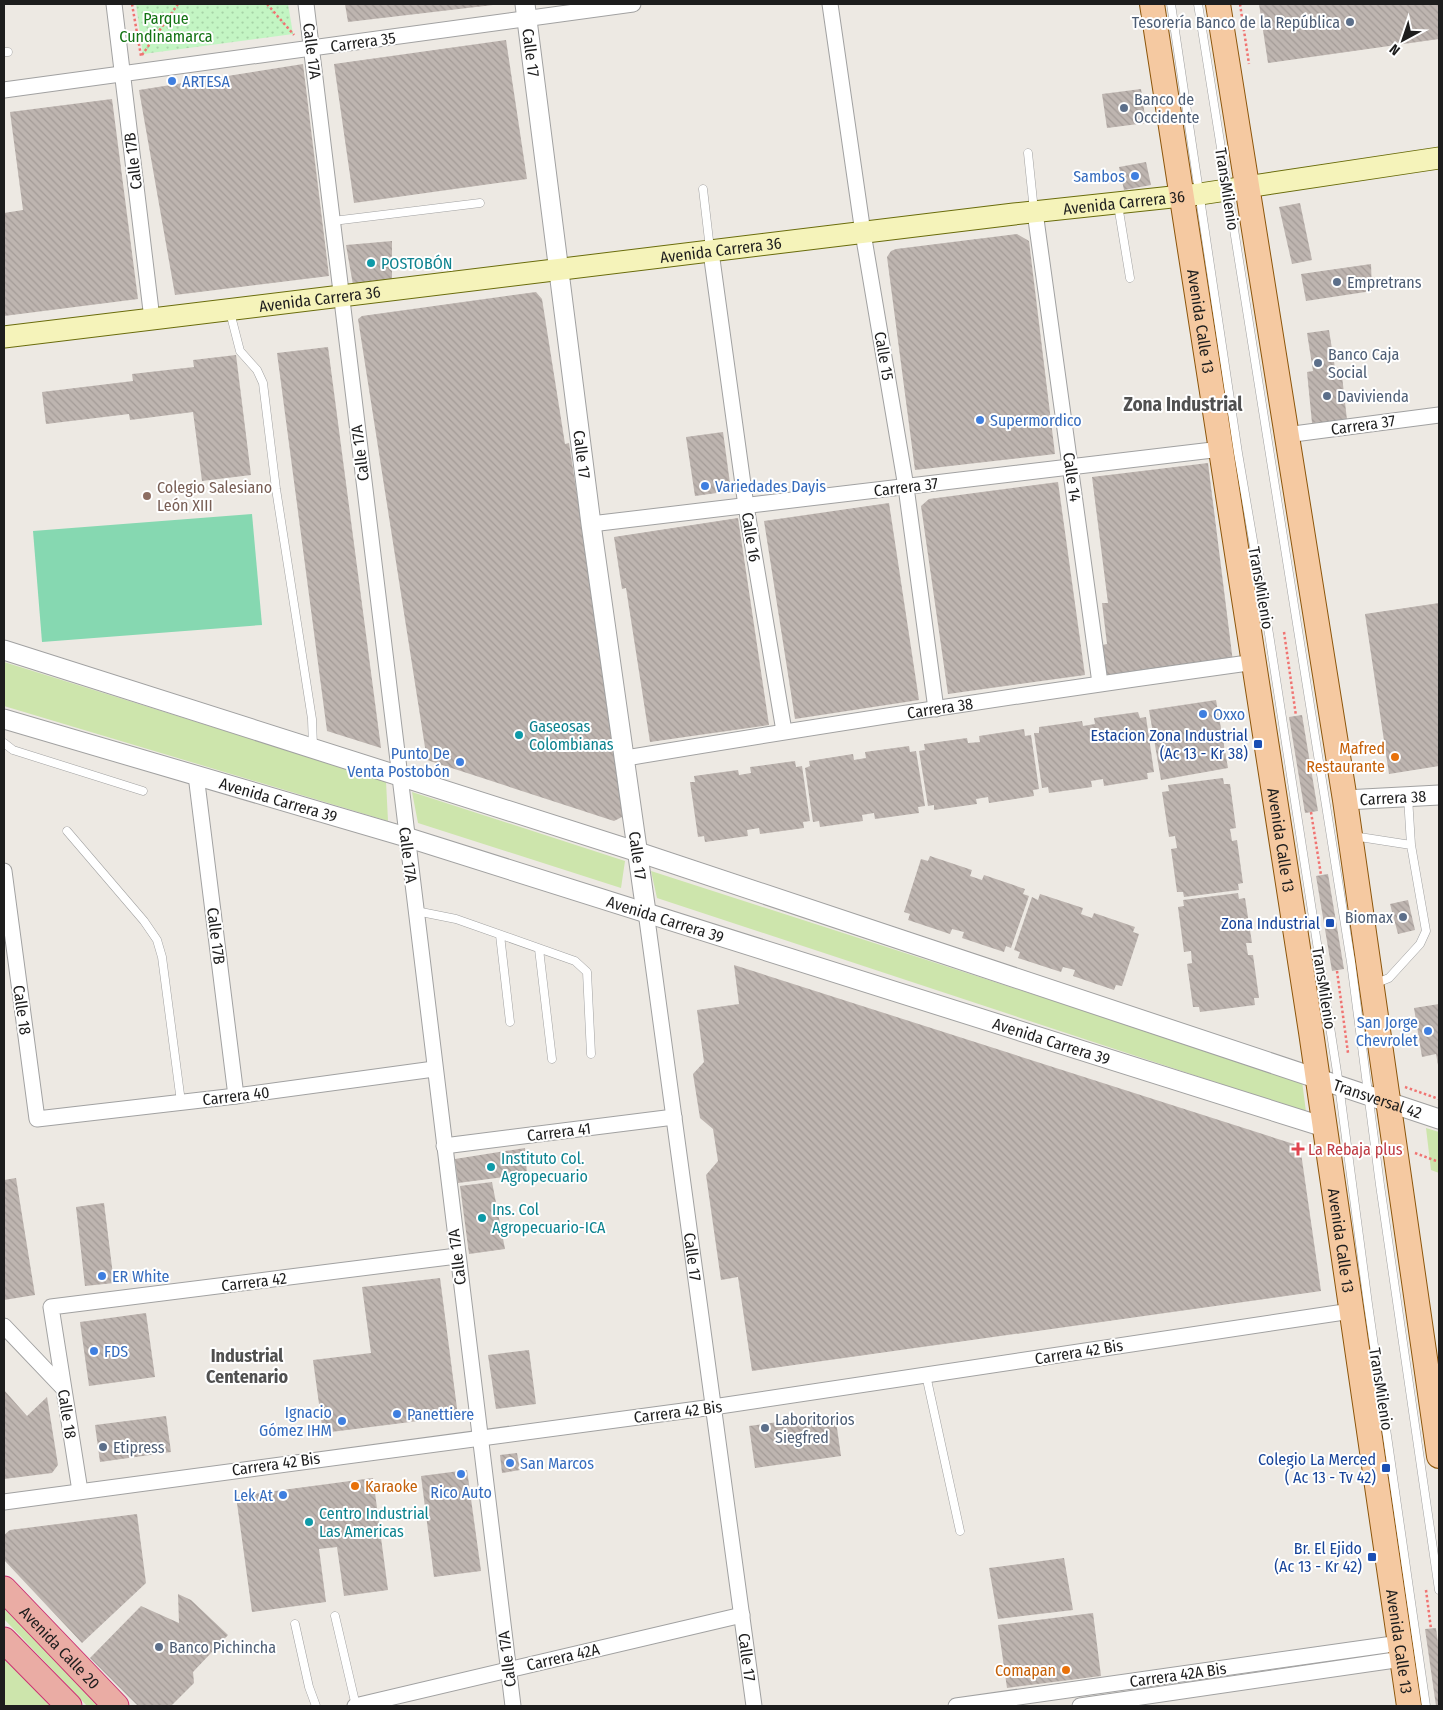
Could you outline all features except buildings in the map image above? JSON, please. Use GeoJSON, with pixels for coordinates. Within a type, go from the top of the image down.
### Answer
{"type":"FeatureCollection","features":[{"type":"Feature","properties":{"kind":"highway","name":"Avenida Calle 20"},"geometry":{"type":"LineString","coordinates":[[4,1589],[116,1706]]}},
{"type":"Feature","properties":{"kind":"highway"},"geometry":{"type":"LineString","coordinates":[[4,1640],[69,1706]]}},
{"type":"Feature","properties":{"kind":"main road","name":"Avenida Calle 13"},"geometry":{"type":"LineString","coordinates":[[1152,4],[1190,196],[1221,449],[1255,662],[1409,1706]]}},
{"type":"Feature","properties":{"kind":"main road"},"geometry":{"type":"LineString","coordinates":[[1218,4],[1236,189],[1286,436],[1345,800],[1372,985],[1381,1093],[1439,1456]]}},
{"type":"Feature","properties":{"kind":"main road","name":"Avenida Carrera 36"},"geometry":{"type":"LineString","coordinates":[[4,337],[1035,212],[1190,196],[1439,158]]}},
{"type":"Feature","properties":{"kind":"street","name":"Calle 17B"},"geometry":{"type":"LineString","coordinates":[[114,4],[152,319]]}},
{"type":"Feature","properties":{"kind":"street","name":"Calle 17A"},"geometry":{"type":"LineString","coordinates":[[306,4],[398,774],[513,1706]]}},
{"type":"Feature","properties":{"kind":"street","name":"Carrera 35"},"geometry":{"type":"LineString","coordinates":[[4,90],[312,50],[526,11],[633,4]]}},
{"type":"Feature","properties":{"kind":"street","name":"Calle 15"},"geometry":{"type":"LineString","coordinates":[[830,4],[863,233],[906,486],[936,709]]}},
{"type":"Feature","properties":{"kind":"street","name":"Calle 17"},"geometry":{"type":"LineString","coordinates":[[526,11],[591,524],[626,758],[754,1706]]}},
{"type":"Feature","properties":{"kind":"street","name":"Calle 14"},"geometry":{"type":"LineString","coordinates":[[1035,212],[1100,683]]}},
{"type":"Feature","properties":{"kind":"street","name":"Calle 16"},"geometry":{"type":"LineString","coordinates":[[710,252],[746,506],[784,731]]}},
{"type":"Feature","properties":{"kind":"street","name":"Carrera 37"},"geometry":{"type":"LineString","coordinates":[[1286,436],[1439,415]]}},
{"type":"Feature","properties":{"kind":"street","name":"Carrera 37"},"geometry":{"type":"LineString","coordinates":[[591,524],[1221,449]]}},
{"type":"Feature","properties":{"kind":"street"},"geometry":{"type":"LineString","coordinates":[[4,650],[638,852],[1317,1078]]}},
{"type":"Feature","properties":{"kind":"street","name":"Carrera 38"},"geometry":{"type":"LineString","coordinates":[[626,758],[784,731],[1100,683],[1255,662]]}},
{"type":"Feature","properties":{"kind":"street","name":"Avenida Carrera 39"},"geometry":{"type":"LineString","coordinates":[[4,719],[406,837],[1324,1127]]}},
{"type":"Feature","properties":{"kind":"street","name":"Calle 17B"},"geometry":{"type":"LineString","coordinates":[[196,775],[236,1096]]}},
{"type":"Feature","properties":{"kind":"street","name":"Carrera 38"},"geometry":{"type":"LineString","coordinates":[[1345,800],[1439,795]]}},
{"type":"Feature","properties":{"kind":"street","name":"Calle 18"},"geometry":{"type":"LineString","coordinates":[[4,871],[36,1119]]}},
{"type":"Feature","properties":{"kind":"street","name":"Carrera 40"},"geometry":{"type":"LineString","coordinates":[[36,1119],[236,1096],[434,1069]]}},
{"type":"Feature","properties":{"kind":"street","name":"Transversal 42"},"geometry":{"type":"LineString","coordinates":[[1317,1078],[1339,1086],[1381,1093],[1439,1119]]}},
{"type":"Feature","properties":{"kind":"street","name":"Carrera 41"},"geometry":{"type":"LineString","coordinates":[[444,1146],[674,1117]]}},
{"type":"Feature","properties":{"kind":"street","name":"Carrera 42"},"geometry":{"type":"LineString","coordinates":[[51,1307],[457,1256]]}},
{"type":"Feature","properties":{"kind":"street","name":"Calle 18"},"geometry":{"type":"LineString","coordinates":[[51,1307],[80,1491]]}},
{"type":"Feature","properties":{"kind":"street","name":"Carrera 42 Bis"},"geometry":{"type":"LineString","coordinates":[[4,1502],[713,1407],[1351,1311]]}},
{"type":"Feature","properties":{"kind":"street"},"geometry":{"type":"LineString","coordinates":[[4,1326],[63,1388]]}},
{"type":"Feature","properties":{"kind":"street","name":"Carrera 42A"},"geometry":{"type":"LineString","coordinates":[[355,1706],[384,1703],[508,1670],[742,1615]]}},
{"type":"Feature","properties":{"kind":"street","name":"Carrera 42A Bis"},"geometry":{"type":"LineString","coordinates":[[956,1706],[1012,1703],[1088,1688],[1401,1651]]}},
{"type":"Feature","properties":{"kind":"street","name":"Carrera 42A Bis"},"geometry":{"type":"LineString","coordinates":[[1087,1706],[1401,1651]]}},
{"type":"Feature","properties":{"kind":"street"},"geometry":{"type":"LineString","coordinates":[[1087,1706],[1088,1688]]}},
{"type":"Feature","properties":{"kind":"lane","name":"TransMilenio"},"geometry":{"type":"LineString","coordinates":[[1171,4],[1190,196],[1238,453],[1269,634],[1339,1086],[1368,1304],[1426,1706]]}},
{"type":"Feature","properties":{"kind":"lane","name":"TransMilenio"},"geometry":{"type":"LineString","coordinates":[[1198,4],[1236,189],[1313,722],[1351,962],[1381,1093],[1381,1194],[1439,1590]]}},
{"type":"Feature","properties":{"kind":"lane"},"geometry":{"type":"LineString","coordinates":[[1028,154],[1035,212]]}},
{"type":"Feature","properties":{"kind":"lane"},"geometry":{"type":"LineString","coordinates":[[703,188],[710,252]]}},
{"type":"Feature","properties":{"kind":"lane"},"geometry":{"type":"LineString","coordinates":[[333,221],[480,203]]}},
{"type":"Feature","properties":{"kind":"lane"},"geometry":{"type":"LineString","coordinates":[[1118,203],[1130,278]]}},
{"type":"Feature","properties":{"kind":"lane"},"geometry":{"type":"LineString","coordinates":[[230,309],[240,351],[257,370],[264,383],[276,489],[312,719],[313,747]]}},
{"type":"Feature","properties":{"kind":"lane"},"geometry":{"type":"LineString","coordinates":[[4,743],[13,750],[143,791]]}},
{"type":"Feature","properties":{"kind":"lane"},"geometry":{"type":"LineString","coordinates":[[1372,985],[1390,978],[1420,944],[1426,931],[1411,845],[1408,797]]}},
{"type":"Feature","properties":{"kind":"lane"},"geometry":{"type":"LineString","coordinates":[[67,831],[158,940],[162,957],[181,1102]]}},
{"type":"Feature","properties":{"kind":"lane"},"geometry":{"type":"LineString","coordinates":[[1350,835],[1411,845]]}},
{"type":"Feature","properties":{"kind":"lane"},"geometry":{"type":"LineString","coordinates":[[415,911],[456,919],[575,962],[587,972],[591,1054]]}},
{"type":"Feature","properties":{"kind":"lane"},"geometry":{"type":"LineString","coordinates":[[500,935],[510,1022]]}},
{"type":"Feature","properties":{"kind":"lane"},"geometry":{"type":"LineString","coordinates":[[539,949],[552,1060]]}},
{"type":"Feature","properties":{"kind":"lane"},"geometry":{"type":"LineString","coordinates":[[926,1375],[960,1530]]}},
{"type":"Feature","properties":{"kind":"lane"},"geometry":{"type":"LineString","coordinates":[[335,1616],[355,1706]]}},
{"type":"Feature","properties":{"kind":"lane"},"geometry":{"type":"LineString","coordinates":[[295,1624],[309,1687],[316,1706]]}},
{"type":"Feature","properties":{"kind":"path"},"geometry":{"type":"LineString","coordinates":[[132,4],[141,56],[178,4]]}},
{"type":"Feature","properties":{"kind":"path"},"geometry":{"type":"LineString","coordinates":[[267,4],[297,38]]}},
{"type":"Feature","properties":{"kind":"path"},"geometry":{"type":"LineString","coordinates":[[1277,633],[1290,631]]}},
{"type":"Feature","properties":{"kind":"path"},"geometry":{"type":"LineString","coordinates":[[1284,632],[1296,716]]}},
{"type":"Feature","properties":{"kind":"path"},"geometry":{"type":"LineString","coordinates":[[1311,812],[1321,875]]}},
{"type":"Feature","properties":{"kind":"path"},"geometry":{"type":"LineString","coordinates":[[1336,971],[1348,1053]]}},
{"type":"Feature","properties":{"kind":"path"},"geometry":{"type":"LineString","coordinates":[[1381,1093],[1439,1099]]}},
{"type":"Feature","properties":{"kind":"path"},"geometry":{"type":"LineString","coordinates":[[1425,1585],[1431,1628]]}},
{"type":"Feature","properties":{"kind":"green space","name":"Parque Cundinamarca"},"geometry":{"type":"Polygon","coordinates":[[[136,4],[288,4],[293,34],[143,54],[136,4]]]}},
{"type":"Feature","properties":{"kind":"green space"},"geometry":{"type":"Polygon","coordinates":[[[252,514],[262,625],[42,642],[33,531],[252,514]]]}},
{"type":"Feature","properties":{"kind":"green space"},"geometry":{"type":"Polygon","coordinates":[[[4,662],[386,781],[388,821],[4,706],[4,662]]]}},
{"type":"Feature","properties":{"kind":"green space"},"geometry":{"type":"Polygon","coordinates":[[[412,792],[625,861],[621,888],[418,823],[412,792]]]}},
{"type":"Feature","properties":{"kind":"green space"},"geometry":{"type":"Polygon","coordinates":[[[651,871],[1302,1081],[1306,1112],[657,898],[651,871]]]}},
{"type":"Feature","properties":{"kind":"green space"},"geometry":{"type":"Polygon","coordinates":[[[1426,1128],[1439,1132],[1439,1173],[1431,1170],[1426,1128]]]}},
{"type":"Feature","properties":{"kind":"green space"},"geometry":{"type":"Polygon","coordinates":[[[4,1599],[106,1706],[87,1706],[4,1619],[4,1599]]]}},
{"type":"Feature","properties":{"kind":"green space"},"geometry":{"type":"Polygon","coordinates":[[[4,1655],[54,1706],[4,1706],[4,1655]]]}},
{"type":"Feature","properties":{"kind":"place","name":"Tesorería Banco de la República"},"geometry":{"type":"Point","coordinates":[1350,22]}},
{"type":"Feature","properties":{"kind":"place","name":"ARTESA"},"geometry":{"type":"Point","coordinates":[172,81]}},
{"type":"Feature","properties":{"kind":"place","name":"Banco de Occidente"},"geometry":{"type":"Point","coordinates":[1124,108]}},
{"type":"Feature","properties":{"kind":"place","name":"Sambos"},"geometry":{"type":"Point","coordinates":[1135,176]}},
{"type":"Feature","properties":{"kind":"place","name":"POSTOBÓN"},"geometry":{"type":"Point","coordinates":[371,263]}},
{"type":"Feature","properties":{"kind":"place","name":"Empretrans"},"geometry":{"type":"Point","coordinates":[1337,282]}},
{"type":"Feature","properties":{"kind":"place","name":"Banco Caja Social"},"geometry":{"type":"Point","coordinates":[1318,363]}},
{"type":"Feature","properties":{"kind":"place","name":"Davivienda"},"geometry":{"type":"Point","coordinates":[1327,396]}},
{"type":"Feature","properties":{"kind":"place","name":"Supermordico"},"geometry":{"type":"Point","coordinates":[980,420]}},
{"type":"Feature","properties":{"kind":"place","name":"Variedades Dayis"},"geometry":{"type":"Point","coordinates":[705,486]}},
{"type":"Feature","properties":{"kind":"place","name":"Colegio Salesiano León XIII"},"geometry":{"type":"Point","coordinates":[147,496]}},
{"type":"Feature","properties":{"kind":"place","name":"Oxxo"},"geometry":{"type":"Point","coordinates":[1203,714]}},
{"type":"Feature","properties":{"kind":"place","name":"Gaseosas Colombianas"},"geometry":{"type":"Point","coordinates":[519,735]}},
{"type":"Feature","properties":{"kind":"place","name":"Estacion Zona Industrial (Ac 13 - Kr 38)"},"geometry":{"type":"Point","coordinates":[1258,744]}},
{"type":"Feature","properties":{"kind":"place","name":"Mafred Restaurante"},"geometry":{"type":"Point","coordinates":[1395,757]}},
{"type":"Feature","properties":{"kind":"place","name":"Punto De Venta Postobón"},"geometry":{"type":"Point","coordinates":[460,762]}},
{"type":"Feature","properties":{"kind":"place","name":"Biomax"},"geometry":{"type":"Point","coordinates":[1403,917]}},
{"type":"Feature","properties":{"kind":"place","name":"Zona Industrial"},"geometry":{"type":"Point","coordinates":[1330,923]}},
{"type":"Feature","properties":{"kind":"place","name":"San Jorge Chevrolet"},"geometry":{"type":"Point","coordinates":[1428,1031]}},
{"type":"Feature","properties":{"kind":"place","name":"La Rebaja plus"},"geometry":{"type":"Point","coordinates":[1298,1149]}},
{"type":"Feature","properties":{"kind":"place","name":"Instituto Col. Agropecuario"},"geometry":{"type":"Point","coordinates":[491,1167]}},
{"type":"Feature","properties":{"kind":"place","name":"Ins. Col Agropecuario-ICA"},"geometry":{"type":"Point","coordinates":[482,1218]}},
{"type":"Feature","properties":{"kind":"place","name":"ER White"},"geometry":{"type":"Point","coordinates":[102,1276]}},
{"type":"Feature","properties":{"kind":"place","name":"FDS"},"geometry":{"type":"Point","coordinates":[94,1351]}},
{"type":"Feature","properties":{"kind":"place","name":"Panettiere"},"geometry":{"type":"Point","coordinates":[397,1414]}},
{"type":"Feature","properties":{"kind":"place","name":"Ignacio Gómez IHM"},"geometry":{"type":"Point","coordinates":[342,1421]}},
{"type":"Feature","properties":{"kind":"place","name":"Laboritorios Siegfred"},"geometry":{"type":"Point","coordinates":[765,1428]}},
{"type":"Feature","properties":{"kind":"place","name":"Etipress"},"geometry":{"type":"Point","coordinates":[103,1447]}},
{"type":"Feature","properties":{"kind":"place","name":"San Marcos"},"geometry":{"type":"Point","coordinates":[510,1463]}},
{"type":"Feature","properties":{"kind":"place","name":"Colegio La Merced ( Ac 13 - Tv 42)"},"geometry":{"type":"Point","coordinates":[1386,1468]}},
{"type":"Feature","properties":{"kind":"place","name":"Rico Auto"},"geometry":{"type":"Point","coordinates":[461,1474]}},
{"type":"Feature","properties":{"kind":"place","name":"Karaoke"},"geometry":{"type":"Point","coordinates":[355,1486]}},
{"type":"Feature","properties":{"kind":"place","name":"Lek At"},"geometry":{"type":"Point","coordinates":[283,1495]}},
{"type":"Feature","properties":{"kind":"place","name":"Centro Industrial Las Americas"},"geometry":{"type":"Point","coordinates":[309,1522]}},
{"type":"Feature","properties":{"kind":"place","name":"Br. El Ejido (Ac 13 - Kr 42)"},"geometry":{"type":"Point","coordinates":[1372,1557]}},
{"type":"Feature","properties":{"kind":"place","name":"Banco Pichincha"},"geometry":{"type":"Point","coordinates":[159,1647]}},
{"type":"Feature","properties":{"kind":"place","name":"Comapan"},"geometry":{"type":"Point","coordinates":[1066,1670]}},
{"type":"Feature","properties":{"kind":"district","name":"Zona Industrial"},"geometry":{"type":"Point","coordinates":[1183,404]}},
{"type":"Feature","properties":{"kind":"district","name":"Industrial Centenario"},"geometry":{"type":"Point","coordinates":[247,1366]}}]}
